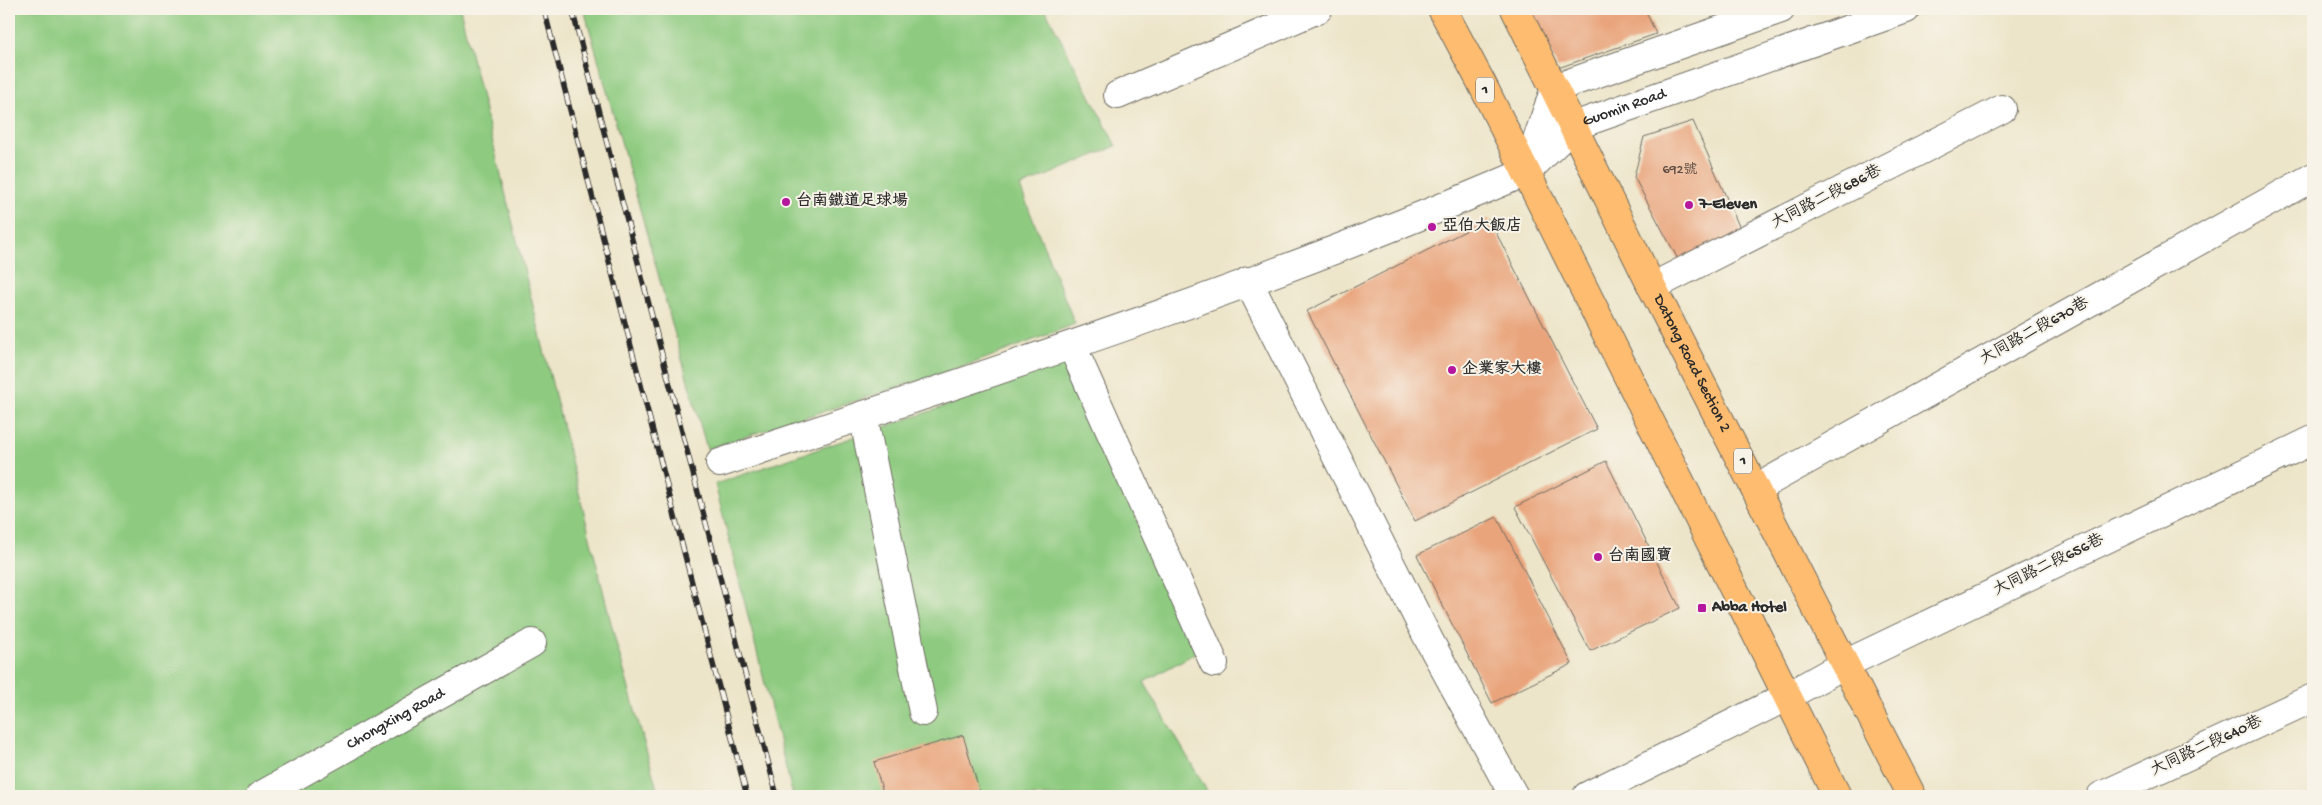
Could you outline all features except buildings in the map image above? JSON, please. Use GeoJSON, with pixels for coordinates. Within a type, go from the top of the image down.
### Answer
{"type":"FeatureCollection","features":[{"type":"Feature","properties":{"kind":"main road","name":"1"},"geometry":{"type":"LineString","coordinates":[[1442,9],[1526,172],[1837,796]]}},
{"type":"Feature","properties":{"kind":"main road","name":"Datong Road Section 2"},"geometry":{"type":"LineString","coordinates":[[1515,9],[1652,287],[1757,488],[1912,796]]}},
{"type":"Feature","properties":{"kind":"street"},"geometry":{"type":"LineString","coordinates":[[1118,95],[1318,9]]}},
{"type":"Feature","properties":{"kind":"street"},"geometry":{"type":"LineString","coordinates":[[720,462],[1072,346],[1448,206],[1526,172],[1555,88],[1781,9]]}},
{"type":"Feature","properties":{"kind":"street","name":"Guomin Road"},"geometry":{"type":"LineString","coordinates":[[1526,172],[1574,126],[1906,9]]}},
{"type":"Feature","properties":{"kind":"street","name":"大同路二段686巷"},"geometry":{"type":"LineString","coordinates":[[1652,287],[2002,110]]}},
{"type":"Feature","properties":{"kind":"street","name":"大同路二段670巷"},"geometry":{"type":"LineString","coordinates":[[1757,488],[2313,177]]}},
{"type":"Feature","properties":{"kind":"street"},"geometry":{"type":"LineString","coordinates":[[1248,281],[1430,642],[1514,796]]}},
{"type":"Feature","properties":{"kind":"street"},"geometry":{"type":"LineString","coordinates":[[1072,346],[1214,663]]}},
{"type":"Feature","properties":{"kind":"street"},"geometry":{"type":"LineString","coordinates":[[863,415],[922,712]]}},
{"type":"Feature","properties":{"kind":"street","name":"大同路二段656巷"},"geometry":{"type":"LineString","coordinates":[[1587,796],[1786,697],[1846,664],[2313,440]]}},
{"type":"Feature","properties":{"kind":"street","name":"Chongxing Road"},"geometry":{"type":"LineString","coordinates":[[260,796],[532,643]]}},
{"type":"Feature","properties":{"kind":"street","name":"大同路二段640巷"},"geometry":{"type":"LineString","coordinates":[[2101,796],[2313,698]]}},
{"type":"Feature","properties":{"kind":"green space"},"geometry":{"type":"Polygon","coordinates":[[[9,9],[460,9],[615,639],[659,796],[9,796],[9,9]]]}},
{"type":"Feature","properties":{"kind":"green space","name":"台南鐵道足球場"},"geometry":{"type":"Polygon","coordinates":[[[584,9],[1045,9],[1116,146],[1020,187],[1075,324],[979,361],[707,449],[584,9]]]}},
{"type":"Feature","properties":{"kind":"green space"},"geometry":{"type":"Polygon","coordinates":[[[1066,362],[1197,652],[1144,682],[1210,796],[793,796],[715,484],[940,408],[1066,362]]]}},
{"type":"Feature","properties":{"kind":"railway"},"geometry":{"type":"LineString","coordinates":[[544,9],[747,796]]}},
{"type":"Feature","properties":{"kind":"railway"},"geometry":{"type":"LineString","coordinates":[[572,9],[777,796]]}},
{"type":"Feature","properties":{"kind":"place","name":"台南鐵道足球場"},"geometry":{"type":"Point","coordinates":[786,202]}},
{"type":"Feature","properties":{"kind":"place","name":"7-Eleven"},"geometry":{"type":"Point","coordinates":[1689,205]}},
{"type":"Feature","properties":{"kind":"place","name":"亞伯大飯店"},"geometry":{"type":"Point","coordinates":[1432,227]}},
{"type":"Feature","properties":{"kind":"place","name":"企業家大樓"},"geometry":{"type":"Point","coordinates":[1452,370]}},
{"type":"Feature","properties":{"kind":"place","name":"台南國寶"},"geometry":{"type":"Point","coordinates":[1598,557]}},
{"type":"Feature","properties":{"kind":"place","name":"Abba Hotel"},"geometry":{"type":"Point","coordinates":[1702,608]}}]}
